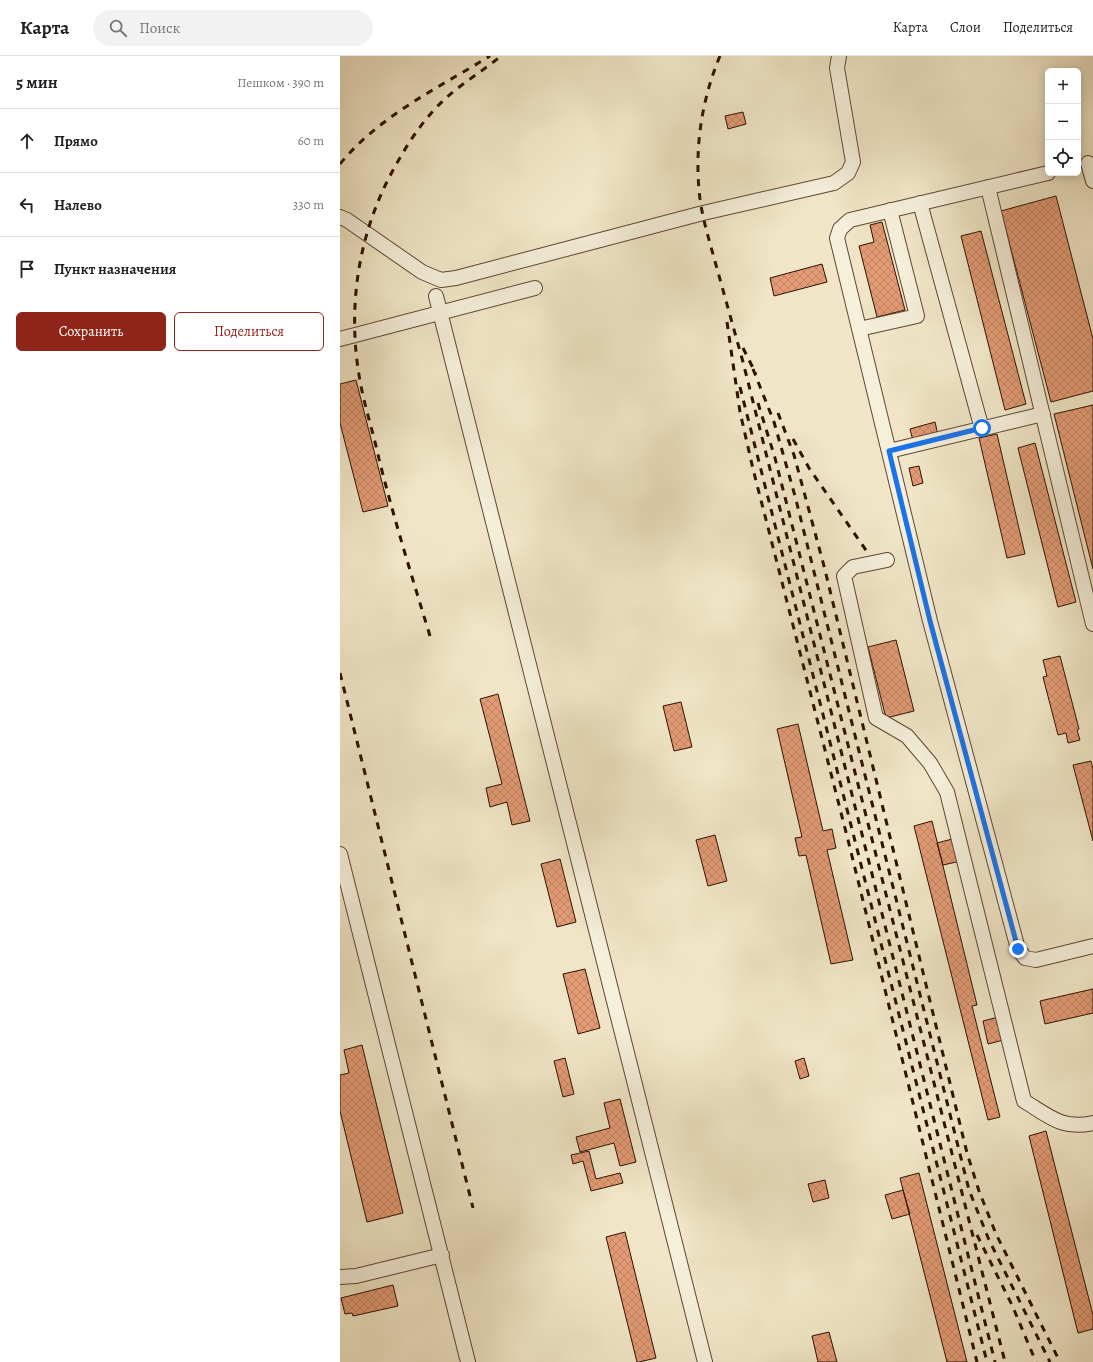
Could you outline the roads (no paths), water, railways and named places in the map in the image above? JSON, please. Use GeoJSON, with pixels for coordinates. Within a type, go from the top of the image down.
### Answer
{"type":"FeatureCollection","features":[{"type":"Feature","properties":{"kind":"street"},"geometry":{"type":"LineString","coordinates":[[340,217],[347,220],[422,272],[441,280],[456,278],[703,213],[834,183],[848,173],[853,162],[837,68],[840,56]]}},
{"type":"Feature","properties":{"kind":"street"},"geometry":{"type":"LineString","coordinates":[[1086,164],[1093,181]]}},
{"type":"Feature","properties":{"kind":"street"},"geometry":{"type":"LineString","coordinates":[[1045,174],[850,220],[840,229],[837,238],[930,621],[1018,949],[1025,958],[1036,960],[1093,946]]}},
{"type":"Feature","properties":{"kind":"street"},"geometry":{"type":"LineString","coordinates":[[988,187],[1093,624]]}},
{"type":"Feature","properties":{"kind":"street"},"geometry":{"type":"LineString","coordinates":[[920,203],[982,428]]}},
{"type":"Feature","properties":{"kind":"street"},"geometry":{"type":"LineString","coordinates":[[859,329],[917,316],[890,210]]}},
{"type":"Feature","properties":{"kind":"street"},"geometry":{"type":"LineString","coordinates":[[340,339],[535,288]]}},
{"type":"Feature","properties":{"kind":"street"},"geometry":{"type":"LineString","coordinates":[[436,296],[706,1362]]}},
{"type":"Feature","properties":{"kind":"street"},"geometry":{"type":"LineString","coordinates":[[889,451],[1043,414]]}},
{"type":"Feature","properties":{"kind":"street"},"geometry":{"type":"LineString","coordinates":[[887,560],[852,567],[844,576],[876,718],[907,736],[930,763],[947,792],[1024,1101],[1059,1122],[1080,1125],[1093,1122]]}},
{"type":"Feature","properties":{"kind":"street"},"geometry":{"type":"LineString","coordinates":[[340,854],[468,1362]]}},
{"type":"Feature","properties":{"kind":"street"},"geometry":{"type":"LineString","coordinates":[[340,1277],[356,1276],[442,1255]]}},
{"type":"Feature","properties":{"kind":"railway"},"geometry":{"type":"LineString","coordinates":[[340,164],[373,131],[391,117],[490,56]]}},
{"type":"Feature","properties":{"kind":"railway"},"geometry":{"type":"LineString","coordinates":[[430,636],[403,548],[362,391],[357,363],[355,335],[355,306],[358,278],[362,251],[370,224],[380,198],[403,152],[429,115],[445,99],[501,56]]}},
{"type":"Feature","properties":{"kind":"railway"},"geometry":{"type":"LineString","coordinates":[[720,56],[708,91],[701,126],[698,181],[703,216],[743,362],[995,1362]]}},
{"type":"Feature","properties":{"kind":"railway"},"geometry":{"type":"LineString","coordinates":[[727,322],[740,412],[753,469],[848,840],[977,1362]]}},
{"type":"Feature","properties":{"kind":"railway"},"geometry":{"type":"LineString","coordinates":[[743,348],[756,374]]}},
{"type":"Feature","properties":{"kind":"railway"},"geometry":{"type":"LineString","coordinates":[[753,369],[774,422],[795,496],[969,1190],[989,1240],[1050,1362]]}},
{"type":"Feature","properties":{"kind":"railway"},"geometry":{"type":"LineString","coordinates":[[740,387],[987,1362]]}},
{"type":"Feature","properties":{"kind":"railway"},"geometry":{"type":"LineString","coordinates":[[758,403],[775,458],[1005,1362]]}},
{"type":"Feature","properties":{"kind":"railway"},"geometry":{"type":"LineString","coordinates":[[778,413],[794,455],[824,566],[967,1153],[979,1191],[996,1234],[1060,1362]]}},
{"type":"Feature","properties":{"kind":"railway"},"geometry":{"type":"LineString","coordinates":[[793,439],[809,468],[868,553]]}},
{"type":"Feature","properties":{"kind":"railway"},"geometry":{"type":"LineString","coordinates":[[340,673],[473,1208]]}},
{"type":"Feature","properties":{"kind":"railway"},"geometry":{"type":"LineString","coordinates":[[977,1235],[1012,1305],[1036,1362]]}}]}
